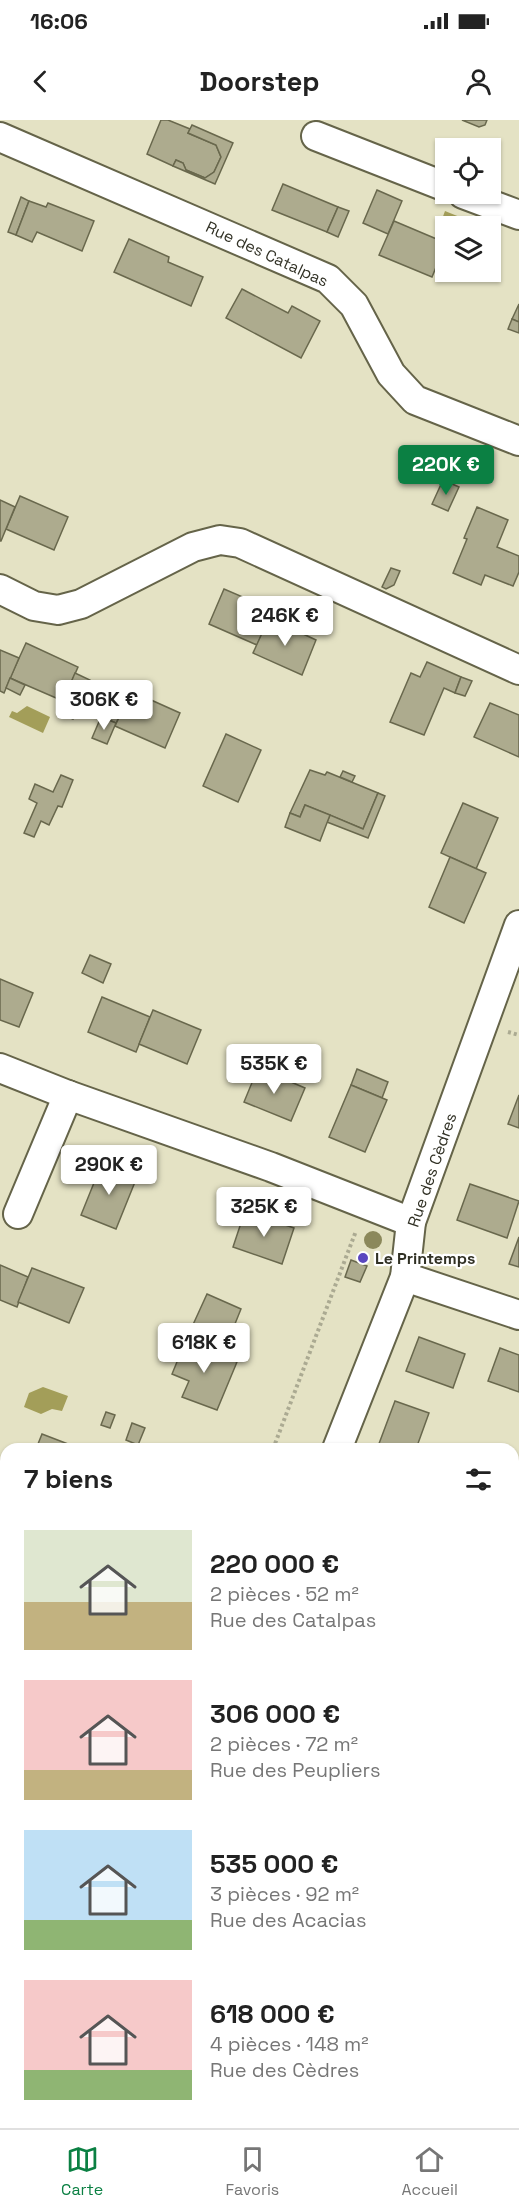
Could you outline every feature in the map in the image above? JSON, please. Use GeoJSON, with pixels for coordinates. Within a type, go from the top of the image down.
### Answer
{"type":"FeatureCollection","features":[{"type":"Feature","properties":{"kind":"street"},"geometry":{"type":"LineString","coordinates":[[316,136],[435,183]]}},
{"type":"Feature","properties":{"kind":"street","name":"Rue des Catalpas"},"geometry":{"type":"LineString","coordinates":[[0,137],[328,279],[354,304],[391,374],[415,400],[519,441]]}},
{"type":"Feature","properties":{"kind":"street"},"geometry":{"type":"LineString","coordinates":[[490,204],[519,215]]}},
{"type":"Feature","properties":{"kind":"street"},"geometry":{"type":"LineString","coordinates":[[0,589],[34,606],[57,610],[81,604],[193,547],[220,540],[240,543],[519,670]]}},
{"type":"Feature","properties":{"kind":"street","name":"Rue des Cèdres"},"geometry":{"type":"LineString","coordinates":[[339,1443],[405,1277],[411,1222],[519,925]]}},
{"type":"Feature","properties":{"kind":"street"},"geometry":{"type":"LineString","coordinates":[[0,1068],[68,1095],[271,1167],[411,1222]]}},
{"type":"Feature","properties":{"kind":"street"},"geometry":{"type":"LineString","coordinates":[[18,1214],[68,1095]]}},
{"type":"Feature","properties":{"kind":"street"},"geometry":{"type":"LineString","coordinates":[[405,1277],[519,1316]]}},
{"type":"Feature","properties":{"kind":"path"},"geometry":{"type":"LineString","coordinates":[[275,1443],[359,1222]]}},
{"type":"Feature","properties":{"kind":"shaded area"},"geometry":{"type":"Polygon","coordinates":[[[445,211],[457,216],[443,216],[445,211]]]}},
{"type":"Feature","properties":{"kind":"shaded area"},"geometry":{"type":"Polygon","coordinates":[[[27,706],[50,717],[43,733],[9,717],[12,711],[17,713],[27,706]]]}},
{"type":"Feature","properties":{"kind":"shaded area"},"geometry":{"type":"Polygon","coordinates":[[[43,1387],[68,1396],[62,1411],[52,1409],[41,1414],[24,1407],[29,1393],[43,1387]]]}},
{"type":"Feature","properties":{"kind":"building"},"geometry":{"type":"Polygon","coordinates":[[[161,120],[168,120],[190,129],[188,133],[216,145],[221,157],[214,172],[205,178],[186,170],[183,163],[176,160],[173,166],[147,154],[161,120]]]}},
{"type":"Feature","properties":{"kind":"building"},"geometry":{"type":"Polygon","coordinates":[[[462,120],[487,120],[485,125],[479,127],[462,120]]]}},
{"type":"Feature","properties":{"kind":"building"},"geometry":{"type":"Polygon","coordinates":[[[192,125],[233,143],[215,184],[173,166],[176,160],[183,163],[186,170],[205,178],[214,172],[221,157],[216,145],[188,133],[192,125]]]}},
{"type":"Feature","properties":{"kind":"building"},"geometry":{"type":"Polygon","coordinates":[[[283,184],[338,207],[327,232],[272,210],[283,184]]]}},
{"type":"Feature","properties":{"kind":"building"},"geometry":{"type":"Polygon","coordinates":[[[377,190],[402,201],[388,234],[363,223],[377,190]]]}},
{"type":"Feature","properties":{"kind":"building"},"geometry":{"type":"Polygon","coordinates":[[[21,197],[29,201],[16,235],[8,232],[21,197]]]}},
{"type":"Feature","properties":{"kind":"building"},"geometry":{"type":"Polygon","coordinates":[[[29,201],[46,207],[48,203],[94,221],[82,251],[37,232],[32,242],[16,235],[29,201]]]}},
{"type":"Feature","properties":{"kind":"building"},"geometry":{"type":"Polygon","coordinates":[[[338,207],[349,211],[338,237],[327,232],[338,207]]]}},
{"type":"Feature","properties":{"kind":"building"},"geometry":{"type":"Polygon","coordinates":[[[394,221],[435,238],[435,270],[432,277],[379,255],[394,221]]]}},
{"type":"Feature","properties":{"kind":"building"},"geometry":{"type":"Polygon","coordinates":[[[129,239],[169,257],[168,262],[203,277],[191,306],[114,272],[129,239]]]}},
{"type":"Feature","properties":{"kind":"building"},"geometry":{"type":"Polygon","coordinates":[[[242,289],[288,313],[292,306],[320,321],[301,358],[226,318],[242,289]]]}},
{"type":"Feature","properties":{"kind":"building"},"geometry":{"type":"Polygon","coordinates":[[[519,304],[519,322],[512,319],[519,304]]]}},
{"type":"Feature","properties":{"kind":"building"},"geometry":{"type":"Polygon","coordinates":[[[512,319],[519,322],[519,333],[508,329],[512,319]]]}},
{"type":"Feature","properties":{"kind":"building"},"geometry":{"type":"Polygon","coordinates":[[[443,480],[459,487],[448,511],[432,504],[443,480]]]}},
{"type":"Feature","properties":{"kind":"building"},"geometry":{"type":"Polygon","coordinates":[[[20,496],[68,517],[54,550],[6,529],[20,496]]]}},
{"type":"Feature","properties":{"kind":"building"},"geometry":{"type":"Polygon","coordinates":[[[0,500],[15,507],[1,541],[0,541],[0,500]]]}},
{"type":"Feature","properties":{"kind":"building"},"geometry":{"type":"Polygon","coordinates":[[[477,507],[508,520],[497,547],[519,556],[519,572],[513,586],[485,575],[481,585],[453,573],[477,507]]]}},
{"type":"Feature","properties":{"kind":"building"},"geometry":{"type":"Polygon","coordinates":[[[391,568],[400,571],[394,585],[386,589],[382,587],[391,568]]]}},
{"type":"Feature","properties":{"kind":"building"},"geometry":{"type":"Polygon","coordinates":[[[224,589],[273,610],[257,645],[209,624],[224,589]]]}},
{"type":"Feature","properties":{"kind":"building"},"geometry":{"type":"Polygon","coordinates":[[[269,618],[316,640],[302,675],[253,653],[269,618]]]}},
{"type":"Feature","properties":{"kind":"building"},"geometry":{"type":"Polygon","coordinates":[[[26,643],[78,667],[63,701],[10,678],[26,643]]]}},
{"type":"Feature","properties":{"kind":"building"},"geometry":{"type":"Polygon","coordinates":[[[0,650],[19,658],[4,693],[0,691],[0,650]]]}},
{"type":"Feature","properties":{"kind":"building"},"geometry":{"type":"Polygon","coordinates":[[[427,662],[461,677],[455,693],[444,688],[424,735],[390,722],[411,673],[420,677],[427,662]]]}},
{"type":"Feature","properties":{"kind":"building"},"geometry":{"type":"Polygon","coordinates":[[[75,673],[90,680],[84,693],[69,687],[75,673]]]}},
{"type":"Feature","properties":{"kind":"building"},"geometry":{"type":"Polygon","coordinates":[[[461,677],[472,681],[465,696],[455,693],[461,677]]]}},
{"type":"Feature","properties":{"kind":"building"},"geometry":{"type":"Polygon","coordinates":[[[10,678],[25,685],[20,695],[6,688],[10,678]]]}},
{"type":"Feature","properties":{"kind":"building"},"geometry":{"type":"Polygon","coordinates":[[[69,687],[84,693],[73,719],[58,713],[69,687]]]}},
{"type":"Feature","properties":{"kind":"building"},"geometry":{"type":"Polygon","coordinates":[[[131,691],[180,713],[165,748],[115,726],[131,691]]]}},
{"type":"Feature","properties":{"kind":"building"},"geometry":{"type":"Polygon","coordinates":[[[112,692],[128,699],[116,723],[101,717],[112,692]]]}},
{"type":"Feature","properties":{"kind":"building"},"geometry":{"type":"Polygon","coordinates":[[[490,703],[519,715],[519,757],[474,737],[490,703]]]}},
{"type":"Feature","properties":{"kind":"building"},"geometry":{"type":"Polygon","coordinates":[[[101,717],[116,723],[107,744],[92,738],[101,717]]]}},
{"type":"Feature","properties":{"kind":"building"},"geometry":{"type":"Polygon","coordinates":[[[226,734],[261,750],[238,802],[203,786],[226,734]]]}},
{"type":"Feature","properties":{"kind":"building"},"geometry":{"type":"Polygon","coordinates":[[[310,770],[325,775],[327,772],[378,793],[363,829],[305,805],[300,817],[290,813],[310,770]]]}},
{"type":"Feature","properties":{"kind":"building"},"geometry":{"type":"Polygon","coordinates":[[[343,771],[355,776],[352,782],[340,777],[343,771]]]}},
{"type":"Feature","properties":{"kind":"building"},"geometry":{"type":"Polygon","coordinates":[[[61,775],[73,780],[62,807],[58,806],[49,825],[41,821],[34,837],[24,833],[37,803],[29,799],[35,784],[53,792],[61,775]]]}},
{"type":"Feature","properties":{"kind":"building"},"geometry":{"type":"Polygon","coordinates":[[[378,793],[385,796],[368,838],[327,822],[330,815],[363,829],[378,793]]]}},
{"type":"Feature","properties":{"kind":"building"},"geometry":{"type":"Polygon","coordinates":[[[463,803],[498,818],[476,869],[441,853],[463,803]]]}},
{"type":"Feature","properties":{"kind":"building"},"geometry":{"type":"Polygon","coordinates":[[[305,805],[330,815],[320,841],[285,827],[290,813],[300,817],[305,805]]]}},
{"type":"Feature","properties":{"kind":"building"},"geometry":{"type":"Polygon","coordinates":[[[450,857],[486,873],[464,923],[429,907],[450,857]]]}},
{"type":"Feature","properties":{"kind":"building"},"geometry":{"type":"Polygon","coordinates":[[[90,955],[111,964],[103,983],[82,973],[90,955]]]}},
{"type":"Feature","properties":{"kind":"building"},"geometry":{"type":"Polygon","coordinates":[[[0,979],[33,993],[19,1027],[0,1020],[0,979]]]}},
{"type":"Feature","properties":{"kind":"building"},"geometry":{"type":"Polygon","coordinates":[[[102,997],[150,1017],[136,1052],[88,1032],[102,997]]]}},
{"type":"Feature","properties":{"kind":"building"},"geometry":{"type":"Polygon","coordinates":[[[153,1010],[201,1030],[187,1064],[139,1044],[153,1010]]]}},
{"type":"Feature","properties":{"kind":"building"},"geometry":{"type":"Polygon","coordinates":[[[258,1068],[305,1088],[291,1121],[244,1102],[258,1068]]]}},
{"type":"Feature","properties":{"kind":"building"},"geometry":{"type":"Polygon","coordinates":[[[357,1069],[388,1082],[382,1098],[351,1085],[357,1069]]]}},
{"type":"Feature","properties":{"kind":"building"},"geometry":{"type":"Polygon","coordinates":[[[351,1085],[387,1100],[365,1152],[329,1137],[351,1085]]]}},
{"type":"Feature","properties":{"kind":"building"},"geometry":{"type":"Polygon","coordinates":[[[519,1095],[519,1128],[508,1124],[519,1095]]]}},
{"type":"Feature","properties":{"kind":"building"},"geometry":{"type":"Polygon","coordinates":[[[102,1163],[137,1177],[116,1229],[81,1215],[102,1163]]]}},
{"type":"Feature","properties":{"kind":"building"},"geometry":{"type":"Polygon","coordinates":[[[470,1184],[519,1201],[507,1238],[457,1220],[470,1184]]]}},
{"type":"Feature","properties":{"kind":"building"},"geometry":{"type":"Polygon","coordinates":[[[245,1211],[294,1228],[282,1264],[233,1247],[245,1211]]]}},
{"type":"Feature","properties":{"kind":"building"},"geometry":{"type":"Polygon","coordinates":[[[519,1237],[519,1267],[509,1264],[519,1237]]]}},
{"type":"Feature","properties":{"kind":"building"},"geometry":{"type":"Polygon","coordinates":[[[351,1260],[367,1266],[360,1282],[345,1277],[351,1260]]]}},
{"type":"Feature","properties":{"kind":"building"},"geometry":{"type":"Polygon","coordinates":[[[0,1265],[28,1277],[17,1307],[0,1300],[0,1265]]]}},
{"type":"Feature","properties":{"kind":"building"},"geometry":{"type":"Polygon","coordinates":[[[32,1268],[84,1288],[69,1323],[18,1302],[32,1268]]]}},
{"type":"Feature","properties":{"kind":"building"},"geometry":{"type":"Polygon","coordinates":[[[207,1294],[241,1309],[222,1356],[186,1340],[207,1294]]]}},
{"type":"Feature","properties":{"kind":"building"},"geometry":{"type":"Polygon","coordinates":[[[419,1337],[465,1354],[453,1388],[406,1371],[419,1337]]]}},
{"type":"Feature","properties":{"kind":"building"},"geometry":{"type":"Polygon","coordinates":[[[186,1340],[237,1362],[217,1410],[182,1397],[189,1381],[172,1374],[186,1340]]]}},
{"type":"Feature","properties":{"kind":"building"},"geometry":{"type":"Polygon","coordinates":[[[500,1348],[519,1355],[519,1392],[488,1381],[500,1348]]]}},
{"type":"Feature","properties":{"kind":"building"},"geometry":{"type":"Polygon","coordinates":[[[395,1401],[429,1413],[418,1443],[379,1443],[395,1401]]]}},
{"type":"Feature","properties":{"kind":"building"},"geometry":{"type":"Polygon","coordinates":[[[106,1412],[115,1415],[110,1428],[101,1425],[106,1412]]]}},
{"type":"Feature","properties":{"kind":"building"},"geometry":{"type":"Polygon","coordinates":[[[132,1423],[145,1428],[139,1443],[126,1440],[132,1423]]]}},
{"type":"Feature","properties":{"kind":"building"},"geometry":{"type":"Polygon","coordinates":[[[42,1434],[65,1443],[38,1443],[42,1434]]]}},
{"type":"Feature","properties":{"kind":"place","name":"Le Printemps"},"geometry":{"type":"Point","coordinates":[363,1258]}}]}
